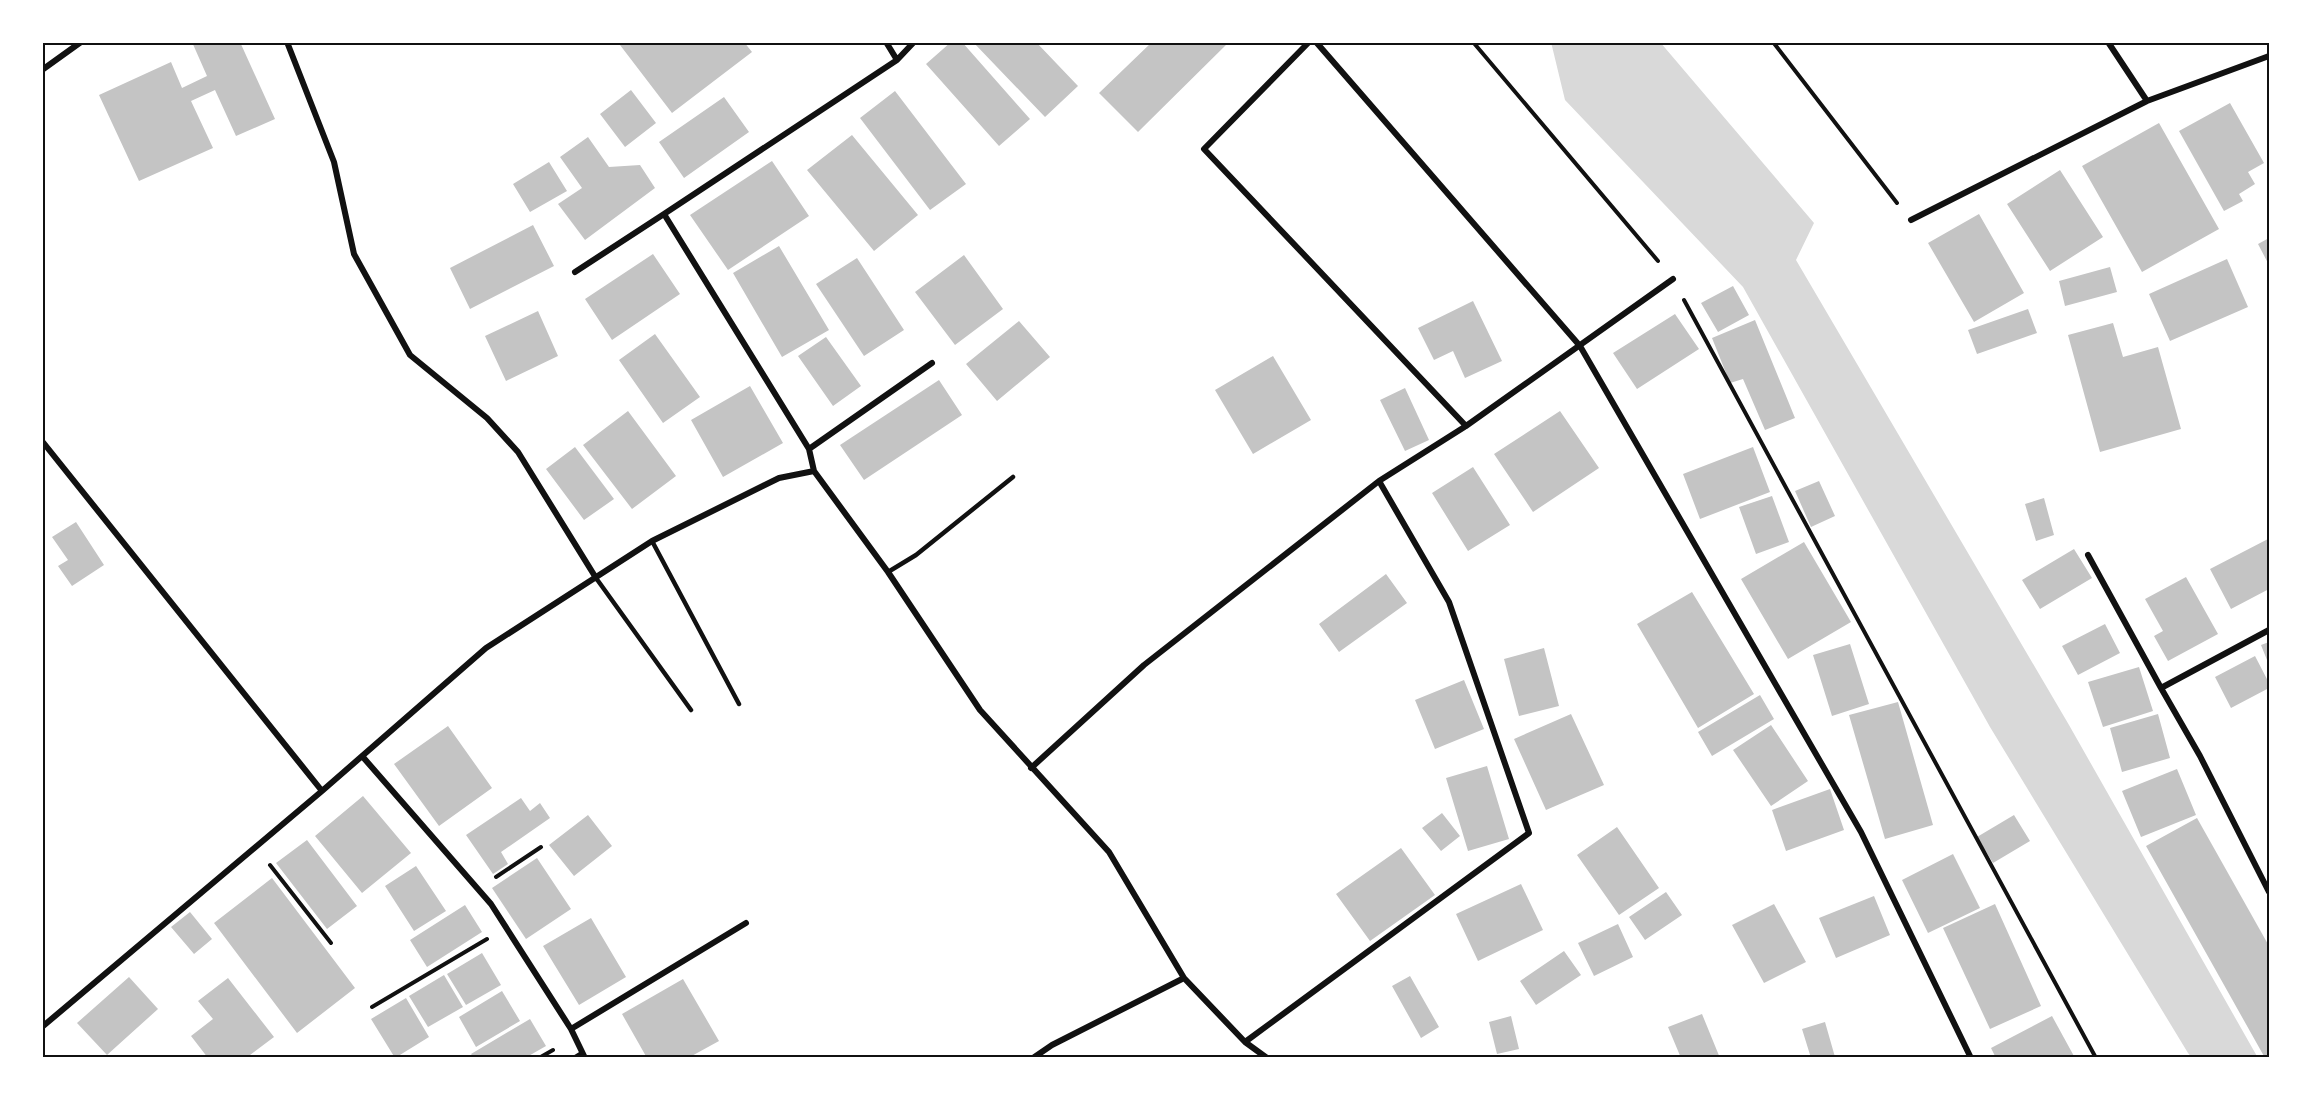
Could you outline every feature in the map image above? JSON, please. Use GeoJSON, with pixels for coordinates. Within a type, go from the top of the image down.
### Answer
{"type":"FeatureCollection","features":[{"type":"Feature","properties":{"kind":"street"},"geometry":{"type":"LineString","coordinates":[[42,70],[81,42]]}},
{"type":"Feature","properties":{"kind":"street"},"geometry":{"type":"LineString","coordinates":[[287,42],[334,162],[354,254],[410,355],[487,418],[518,452],[596,578]]}},
{"type":"Feature","properties":{"kind":"street"},"geometry":{"type":"LineString","coordinates":[[886,42],[897,60]]}},
{"type":"Feature","properties":{"kind":"street"},"geometry":{"type":"LineString","coordinates":[[575,272],[897,60],[914,42]]}},
{"type":"Feature","properties":{"kind":"street"},"geometry":{"type":"LineString","coordinates":[[1309,42],[1203,149],[1466,426]]}},
{"type":"Feature","properties":{"kind":"street"},"geometry":{"type":"LineString","coordinates":[[1316,42],[1580,346],[1861,832],[1970,1056]]}},
{"type":"Feature","properties":{"kind":"street"},"geometry":{"type":"LineString","coordinates":[[2108,42],[2147,101]]}},
{"type":"Feature","properties":{"kind":"street"},"geometry":{"type":"LineString","coordinates":[[1911,220],[2147,101],[2269,56]]}},
{"type":"Feature","properties":{"kind":"street"},"geometry":{"type":"LineString","coordinates":[[664,214],[809,449],[814,471],[888,572],[980,710],[1109,852],[1184,978],[1245,1042],[1267,1058]]}},
{"type":"Feature","properties":{"kind":"street"},"geometry":{"type":"LineString","coordinates":[[1031,768],[1144,665],[1379,481],[1466,426],[1673,279]]}},
{"type":"Feature","properties":{"kind":"street"},"geometry":{"type":"LineString","coordinates":[[809,449],[932,363]]}},
{"type":"Feature","properties":{"kind":"street"},"geometry":{"type":"LineString","coordinates":[[42,441],[322,791]]}},
{"type":"Feature","properties":{"kind":"street"},"geometry":{"type":"LineString","coordinates":[[42,1027],[255,845],[322,791],[486,648],[652,541],[778,478],[814,471]]}},
{"type":"Feature","properties":{"kind":"street"},"geometry":{"type":"LineString","coordinates":[[1245,1042],[1529,833],[1449,602],[1379,481]]}},
{"type":"Feature","properties":{"kind":"street"},"geometry":{"type":"LineString","coordinates":[[2088,555],[2200,756],[2269,892]]}},
{"type":"Feature","properties":{"kind":"street"},"geometry":{"type":"LineString","coordinates":[[2161,688],[2269,630]]}},
{"type":"Feature","properties":{"kind":"street"},"geometry":{"type":"LineString","coordinates":[[362,756],[491,904],[571,1029],[584,1056]]}},
{"type":"Feature","properties":{"kind":"street"},"geometry":{"type":"LineString","coordinates":[[571,1029],[746,923]]}},
{"type":"Feature","properties":{"kind":"street"},"geometry":{"type":"LineString","coordinates":[[1033,1058],[1052,1045],[1184,978]]}},
{"type":"Feature","properties":{"kind":"lane"},"geometry":{"type":"LineString","coordinates":[[888,572],[916,555],[1013,477]]}},
{"type":"Feature","properties":{"kind":"lane"},"geometry":{"type":"LineString","coordinates":[[652,541],[739,704]]}},
{"type":"Feature","properties":{"kind":"lane"},"geometry":{"type":"LineString","coordinates":[[596,578],[691,710]]}},
{"type":"Feature","properties":{"kind":"lane"},"geometry":{"type":"LineString","coordinates":[[574,1058],[584,1056]]}},
{"type":"Feature","properties":{"kind":"path"},"geometry":{"type":"LineString","coordinates":[[1473,42],[1673,279],[2096,1058]]}},
{"type":"Feature","properties":{"kind":"path"},"geometry":{"type":"LineString","coordinates":[[1773,42],[1911,220]]}},
{"type":"Feature","properties":{"kind":"path"},"geometry":{"type":"LineString","coordinates":[[255,845],[331,943]]}},
{"type":"Feature","properties":{"kind":"path"},"geometry":{"type":"LineString","coordinates":[[478,890],[541,847]]}},
{"type":"Feature","properties":{"kind":"path"},"geometry":{"type":"LineString","coordinates":[[372,1007],[505,927]]}},
{"type":"Feature","properties":{"kind":"shaded area"},"geometry":{"type":"Polygon","coordinates":[[[1551,42],[1660,42],[1814,223],[1796,260],[2069,725],[2258,1058],[2192,1058],[2188,1053],[1990,727],[1743,287],[1565,100],[1551,42]]]}},
{"type":"Feature","properties":{"kind":"building"},"geometry":{"type":"Polygon","coordinates":[[[192,42],[240,42],[275,119],[236,136],[215,90],[191,101],[213,148],[139,181],[99,95],[171,62],[182,88],[207,76],[192,42]]]}},
{"type":"Feature","properties":{"kind":"building"},"geometry":{"type":"Polygon","coordinates":[[[625,42],[744,42],[752,52],[672,113],[620,45],[625,42]]]}},
{"type":"Feature","properties":{"kind":"building"},"geometry":{"type":"Polygon","coordinates":[[[951,42],[962,42],[1030,119],[999,146],[926,64],[951,42]]]}},
{"type":"Feature","properties":{"kind":"building"},"geometry":{"type":"Polygon","coordinates":[[[973,42],[1036,42],[1078,86],[1045,117],[973,42]]]}},
{"type":"Feature","properties":{"kind":"building"},"geometry":{"type":"Polygon","coordinates":[[[1152,42],[1229,42],[1138,132],[1099,93],[1152,42]]]}},
{"type":"Feature","properties":{"kind":"building"},"geometry":{"type":"Polygon","coordinates":[[[631,90],[656,123],[625,147],[600,114],[631,90]]]}},
{"type":"Feature","properties":{"kind":"building"},"geometry":{"type":"Polygon","coordinates":[[[895,91],[966,184],[930,210],[860,118],[895,91]]]}},
{"type":"Feature","properties":{"kind":"building"},"geometry":{"type":"Polygon","coordinates":[[[724,97],[749,132],[684,178],[659,142],[724,97]]]}},
{"type":"Feature","properties":{"kind":"building"},"geometry":{"type":"Polygon","coordinates":[[[2230,103],[2264,163],[2248,172],[2255,184],[2239,194],[2243,201],[2224,211],[2179,131],[2230,103]]]}},
{"type":"Feature","properties":{"kind":"building"},"geometry":{"type":"Polygon","coordinates":[[[2159,123],[2219,229],[2142,272],[2082,166],[2159,123]]]}},
{"type":"Feature","properties":{"kind":"building"},"geometry":{"type":"Polygon","coordinates":[[[852,135],[918,215],[874,251],[807,170],[852,135]]]}},
{"type":"Feature","properties":{"kind":"building"},"geometry":{"type":"Polygon","coordinates":[[[588,137],[609,167],[640,165],[655,188],[585,240],[558,204],[582,188],[560,157],[588,137]]]}},
{"type":"Feature","properties":{"kind":"building"},"geometry":{"type":"Polygon","coordinates":[[[772,161],[809,216],[728,270],[690,215],[772,161]]]}},
{"type":"Feature","properties":{"kind":"building"},"geometry":{"type":"Polygon","coordinates":[[[549,162],[567,191],[530,212],[513,184],[549,162]]]}},
{"type":"Feature","properties":{"kind":"building"},"geometry":{"type":"Polygon","coordinates":[[[2060,170],[2103,237],[2050,271],[2007,204],[2060,170]]]}},
{"type":"Feature","properties":{"kind":"building"},"geometry":{"type":"Polygon","coordinates":[[[1979,214],[2024,293],[1974,322],[1928,243],[1979,214]]]}},
{"type":"Feature","properties":{"kind":"building"},"geometry":{"type":"Polygon","coordinates":[[[533,225],[554,266],[470,309],[450,268],[533,225]]]}},
{"type":"Feature","properties":{"kind":"building"},"geometry":{"type":"Polygon","coordinates":[[[2269,238],[2269,265],[2258,244],[2269,238]]]}},
{"type":"Feature","properties":{"kind":"building"},"geometry":{"type":"Polygon","coordinates":[[[779,246],[829,330],[782,357],[733,273],[779,246]]]}},
{"type":"Feature","properties":{"kind":"building"},"geometry":{"type":"Polygon","coordinates":[[[653,254],[680,294],[612,340],[585,299],[653,254]]]}},
{"type":"Feature","properties":{"kind":"building"},"geometry":{"type":"Polygon","coordinates":[[[964,255],[1003,309],[955,345],[915,292],[964,255]]]}},
{"type":"Feature","properties":{"kind":"building"},"geometry":{"type":"Polygon","coordinates":[[[857,258],[904,330],[864,356],[816,284],[857,258]]]}},
{"type":"Feature","properties":{"kind":"building"},"geometry":{"type":"Polygon","coordinates":[[[2227,259],[2248,307],[2170,341],[2149,294],[2227,259]]]}},
{"type":"Feature","properties":{"kind":"building"},"geometry":{"type":"Polygon","coordinates":[[[2110,267],[2117,292],[2065,306],[2059,281],[2110,267]]]}},
{"type":"Feature","properties":{"kind":"building"},"geometry":{"type":"Polygon","coordinates":[[[1733,286],[1749,315],[1718,332],[1701,303],[1733,286]]]}},
{"type":"Feature","properties":{"kind":"building"},"geometry":{"type":"Polygon","coordinates":[[[1473,301],[1502,361],[1465,378],[1453,351],[1434,360],[1418,328],[1473,301]]]}},
{"type":"Feature","properties":{"kind":"building"},"geometry":{"type":"Polygon","coordinates":[[[2028,309],[2037,333],[1977,354],[1968,330],[2028,309]]]}},
{"type":"Feature","properties":{"kind":"building"},"geometry":{"type":"Polygon","coordinates":[[[538,311],[558,356],[506,381],[485,336],[538,311]]]}},
{"type":"Feature","properties":{"kind":"building"},"geometry":{"type":"Polygon","coordinates":[[[1675,314],[1699,349],[1637,389],[1613,353],[1675,314]]]}},
{"type":"Feature","properties":{"kind":"building"},"geometry":{"type":"Polygon","coordinates":[[[1755,320],[1795,418],[1765,430],[1743,379],[1730,383],[1712,338],[1755,320]]]}},
{"type":"Feature","properties":{"kind":"building"},"geometry":{"type":"Polygon","coordinates":[[[1019,321],[1050,357],[997,401],[966,364],[1019,321]]]}},
{"type":"Feature","properties":{"kind":"building"},"geometry":{"type":"Polygon","coordinates":[[[2113,323],[2123,357],[2158,347],[2181,429],[2100,452],[2068,335],[2113,323]]]}},
{"type":"Feature","properties":{"kind":"building"},"geometry":{"type":"Polygon","coordinates":[[[655,334],[700,397],[663,423],[619,360],[655,334]]]}},
{"type":"Feature","properties":{"kind":"building"},"geometry":{"type":"Polygon","coordinates":[[[826,337],[861,386],[833,406],[798,356],[826,337]]]}},
{"type":"Feature","properties":{"kind":"building"},"geometry":{"type":"Polygon","coordinates":[[[1273,356],[1311,420],[1253,454],[1215,390],[1273,356]]]}},
{"type":"Feature","properties":{"kind":"building"},"geometry":{"type":"Polygon","coordinates":[[[939,380],[962,415],[864,480],[840,445],[939,380]]]}},
{"type":"Feature","properties":{"kind":"building"},"geometry":{"type":"Polygon","coordinates":[[[750,386],[783,443],[723,477],[691,420],[750,386]]]}},
{"type":"Feature","properties":{"kind":"building"},"geometry":{"type":"Polygon","coordinates":[[[1405,388],[1429,440],[1405,451],[1380,400],[1405,388]]]}},
{"type":"Feature","properties":{"kind":"building"},"geometry":{"type":"Polygon","coordinates":[[[628,411],[676,476],[632,509],[583,445],[628,411]]]}},
{"type":"Feature","properties":{"kind":"building"},"geometry":{"type":"Polygon","coordinates":[[[1560,411],[1599,468],[1533,512],[1494,454],[1560,411]]]}},
{"type":"Feature","properties":{"kind":"building"},"geometry":{"type":"Polygon","coordinates":[[[575,447],[614,499],[584,520],[546,469],[575,447]]]}},
{"type":"Feature","properties":{"kind":"building"},"geometry":{"type":"Polygon","coordinates":[[[1753,447],[1770,492],[1700,519],[1683,474],[1753,447]]]}},
{"type":"Feature","properties":{"kind":"building"},"geometry":{"type":"Polygon","coordinates":[[[1473,467],[1510,525],[1468,551],[1432,493],[1473,467]]]}},
{"type":"Feature","properties":{"kind":"building"},"geometry":{"type":"Polygon","coordinates":[[[1819,481],[1835,516],[1811,527],[1795,491],[1819,481]]]}},
{"type":"Feature","properties":{"kind":"building"},"geometry":{"type":"Polygon","coordinates":[[[1772,496],[1789,542],[1756,554],[1739,507],[1772,496]]]}},
{"type":"Feature","properties":{"kind":"building"},"geometry":{"type":"Polygon","coordinates":[[[2044,498],[2054,535],[2036,541],[2025,504],[2044,498]]]}},
{"type":"Feature","properties":{"kind":"building"},"geometry":{"type":"Polygon","coordinates":[[[76,522],[104,565],[72,586],[58,566],[68,560],[52,537],[76,522]]]}},
{"type":"Feature","properties":{"kind":"building"},"geometry":{"type":"Polygon","coordinates":[[[2268,539],[2269,589],[2231,609],[2210,569],[2268,539]]]}},
{"type":"Feature","properties":{"kind":"building"},"geometry":{"type":"Polygon","coordinates":[[[1804,542],[1851,622],[1788,659],[1741,579],[1804,542]]]}},
{"type":"Feature","properties":{"kind":"building"},"geometry":{"type":"Polygon","coordinates":[[[2074,549],[2092,578],[2040,609],[2022,580],[2074,549]]]}},
{"type":"Feature","properties":{"kind":"building"},"geometry":{"type":"Polygon","coordinates":[[[1386,574],[1407,603],[1339,652],[1319,624],[1386,574]]]}},
{"type":"Feature","properties":{"kind":"building"},"geometry":{"type":"Polygon","coordinates":[[[2186,577],[2218,634],[2168,661],[2154,636],[2163,631],[2145,599],[2186,577]]]}},
{"type":"Feature","properties":{"kind":"building"},"geometry":{"type":"Polygon","coordinates":[[[1692,592],[1754,694],[1698,728],[1637,624],[1692,592]]]}},
{"type":"Feature","properties":{"kind":"building"},"geometry":{"type":"Polygon","coordinates":[[[2105,624],[2120,653],[2078,675],[2062,646],[2105,624]]]}},
{"type":"Feature","properties":{"kind":"building"},"geometry":{"type":"Polygon","coordinates":[[[2269,642],[2269,665],[2261,645],[2269,642]]]}},
{"type":"Feature","properties":{"kind":"building"},"geometry":{"type":"Polygon","coordinates":[[[1850,644],[1869,704],[1832,716],[1813,655],[1850,644]]]}},
{"type":"Feature","properties":{"kind":"building"},"geometry":{"type":"Polygon","coordinates":[[[1544,648],[1559,706],[1519,716],[1504,659],[1544,648]]]}},
{"type":"Feature","properties":{"kind":"building"},"geometry":{"type":"Polygon","coordinates":[[[2255,656],[2269,683],[2269,688],[2231,708],[2215,677],[2255,656]]]}},
{"type":"Feature","properties":{"kind":"building"},"geometry":{"type":"Polygon","coordinates":[[[2139,667],[2153,711],[2103,727],[2088,682],[2139,667]]]}},
{"type":"Feature","properties":{"kind":"building"},"geometry":{"type":"Polygon","coordinates":[[[1464,680],[1484,729],[1435,749],[1415,700],[1464,680]]]}},
{"type":"Feature","properties":{"kind":"building"},"geometry":{"type":"Polygon","coordinates":[[[1760,695],[1774,719],[1712,756],[1698,732],[1760,695]]]}},
{"type":"Feature","properties":{"kind":"building"},"geometry":{"type":"Polygon","coordinates":[[[1898,702],[1933,825],[1885,839],[1849,715],[1898,702]]]}},
{"type":"Feature","properties":{"kind":"building"},"geometry":{"type":"Polygon","coordinates":[[[1571,714],[1604,785],[1546,810],[1514,739],[1571,714]]]}},
{"type":"Feature","properties":{"kind":"building"},"geometry":{"type":"Polygon","coordinates":[[[2158,714],[2170,758],[2122,772],[2110,728],[2158,714]]]}},
{"type":"Feature","properties":{"kind":"building"},"geometry":{"type":"Polygon","coordinates":[[[1771,725],[1808,781],[1771,806],[1733,750],[1771,725]]]}},
{"type":"Feature","properties":{"kind":"building"},"geometry":{"type":"Polygon","coordinates":[[[448,726],[492,788],[439,826],[394,764],[448,726]]]}},
{"type":"Feature","properties":{"kind":"building"},"geometry":{"type":"Polygon","coordinates":[[[1487,766],[1509,839],[1468,851],[1446,778],[1487,766]]]}},
{"type":"Feature","properties":{"kind":"building"},"geometry":{"type":"Polygon","coordinates":[[[2177,769],[2196,815],[2141,837],[2122,791],[2177,769]]]}},
{"type":"Feature","properties":{"kind":"building"},"geometry":{"type":"Polygon","coordinates":[[[1830,789],[1844,830],[1786,851],[1772,810],[1830,789]]]}},
{"type":"Feature","properties":{"kind":"building"},"geometry":{"type":"Polygon","coordinates":[[[363,796],[411,853],[362,893],[315,836],[363,796]]]}},
{"type":"Feature","properties":{"kind":"building"},"geometry":{"type":"Polygon","coordinates":[[[521,798],[530,811],[540,803],[550,818],[501,852],[508,864],[493,874],[466,835],[521,798]]]}},
{"type":"Feature","properties":{"kind":"building"},"geometry":{"type":"Polygon","coordinates":[[[1442,813],[1460,836],[1441,851],[1422,828],[1442,813]]]}},
{"type":"Feature","properties":{"kind":"building"},"geometry":{"type":"Polygon","coordinates":[[[588,815],[612,846],[574,876],[549,845],[588,815]]]}},
{"type":"Feature","properties":{"kind":"building"},"geometry":{"type":"Polygon","coordinates":[[[2014,815],[2030,841],[1993,863],[1977,837],[2014,815]]]}},
{"type":"Feature","properties":{"kind":"building"},"geometry":{"type":"Polygon","coordinates":[[[2197,818],[2269,946],[2269,1058],[2265,1058],[2146,846],[2197,818]]]}},
{"type":"Feature","properties":{"kind":"building"},"geometry":{"type":"Polygon","coordinates":[[[1617,827],[1659,888],[1619,915],[1577,855],[1617,827]]]}},
{"type":"Feature","properties":{"kind":"building"},"geometry":{"type":"Polygon","coordinates":[[[307,840],[357,906],[327,929],[276,863],[307,840]]]}},
{"type":"Feature","properties":{"kind":"building"},"geometry":{"type":"Polygon","coordinates":[[[1401,848],[1435,895],[1370,941],[1336,894],[1401,848]]]}},
{"type":"Feature","properties":{"kind":"building"},"geometry":{"type":"Polygon","coordinates":[[[1953,854],[1980,908],[1928,933],[1902,880],[1953,854]]]}},
{"type":"Feature","properties":{"kind":"building"},"geometry":{"type":"Polygon","coordinates":[[[537,858],[571,909],[526,939],[492,888],[537,858]]]}},
{"type":"Feature","properties":{"kind":"building"},"geometry":{"type":"Polygon","coordinates":[[[416,866],[446,911],[414,931],[385,886],[416,866]]]}},
{"type":"Feature","properties":{"kind":"building"},"geometry":{"type":"Polygon","coordinates":[[[272,878],[355,988],[297,1033],[214,923],[272,878]]]}},
{"type":"Feature","properties":{"kind":"building"},"geometry":{"type":"Polygon","coordinates":[[[1521,884],[1543,930],[1478,961],[1456,914],[1521,884]]]}},
{"type":"Feature","properties":{"kind":"building"},"geometry":{"type":"Polygon","coordinates":[[[1666,892],[1682,915],[1645,940],[1629,917],[1666,892]]]}},
{"type":"Feature","properties":{"kind":"building"},"geometry":{"type":"Polygon","coordinates":[[[1874,896],[1890,935],[1836,958],[1819,918],[1874,896]]]}},
{"type":"Feature","properties":{"kind":"building"},"geometry":{"type":"Polygon","coordinates":[[[1774,904],[1806,962],[1764,983],[1732,925],[1774,904]]]}},
{"type":"Feature","properties":{"kind":"building"},"geometry":{"type":"Polygon","coordinates":[[[1995,904],[2041,1006],[1990,1029],[1943,928],[1995,904]]]}},
{"type":"Feature","properties":{"kind":"building"},"geometry":{"type":"Polygon","coordinates":[[[465,905],[482,932],[427,967],[410,940],[465,905]]]}},
{"type":"Feature","properties":{"kind":"building"},"geometry":{"type":"Polygon","coordinates":[[[190,912],[212,939],[194,954],[171,927],[190,912]]]}},
{"type":"Feature","properties":{"kind":"building"},"geometry":{"type":"Polygon","coordinates":[[[591,918],[626,977],[579,1005],[543,946],[591,918]]]}},
{"type":"Feature","properties":{"kind":"building"},"geometry":{"type":"Polygon","coordinates":[[[1618,924],[1633,957],[1594,976],[1578,943],[1618,924]]]}},
{"type":"Feature","properties":{"kind":"building"},"geometry":{"type":"Polygon","coordinates":[[[1564,951],[1581,975],[1536,1005],[1520,981],[1564,951]]]}},
{"type":"Feature","properties":{"kind":"building"},"geometry":{"type":"Polygon","coordinates":[[[482,953],[501,985],[466,1005],[447,974],[482,953]]]}},
{"type":"Feature","properties":{"kind":"building"},"geometry":{"type":"Polygon","coordinates":[[[444,975],[463,1007],[428,1027],[409,996],[444,975]]]}},
{"type":"Feature","properties":{"kind":"building"},"geometry":{"type":"Polygon","coordinates":[[[1410,976],[1439,1027],[1421,1038],[1392,986],[1410,976]]]}},
{"type":"Feature","properties":{"kind":"building"},"geometry":{"type":"Polygon","coordinates":[[[129,977],[158,1009],[107,1055],[77,1023],[129,977]]]}},
{"type":"Feature","properties":{"kind":"building"},"geometry":{"type":"Polygon","coordinates":[[[228,978],[274,1037],[246,1058],[208,1058],[191,1036],[213,1019],[198,1001],[228,978]]]}},
{"type":"Feature","properties":{"kind":"building"},"geometry":{"type":"Polygon","coordinates":[[[683,979],[719,1041],[688,1058],[647,1058],[622,1014],[683,979]]]}},
{"type":"Feature","properties":{"kind":"building"},"geometry":{"type":"Polygon","coordinates":[[[502,991],[520,1021],[476,1047],[459,1017],[502,991]]]}},
{"type":"Feature","properties":{"kind":"building"},"geometry":{"type":"Polygon","coordinates":[[[406,998],[429,1037],[395,1058],[371,1019],[406,998]]]}},
{"type":"Feature","properties":{"kind":"building"},"geometry":{"type":"Polygon","coordinates":[[[1702,1014],[1720,1058],[1681,1058],[1668,1027],[1702,1014]]]}},
{"type":"Feature","properties":{"kind":"building"},"geometry":{"type":"Polygon","coordinates":[[[1511,1016],[1519,1049],[1497,1054],[1489,1022],[1511,1016]]]}},
{"type":"Feature","properties":{"kind":"building"},"geometry":{"type":"Polygon","coordinates":[[[2052,1016],[2075,1058],[1996,1058],[1991,1048],[2052,1016]]]}},
{"type":"Feature","properties":{"kind":"building"},"geometry":{"type":"Polygon","coordinates":[[[530,1019],[546,1046],[525,1058],[474,1058],[471,1054],[530,1019]]]}},
{"type":"Feature","properties":{"kind":"building"},"geometry":{"type":"Polygon","coordinates":[[[1825,1022],[1835,1057],[1811,1058],[1802,1029],[1825,1022]]]}}]}
